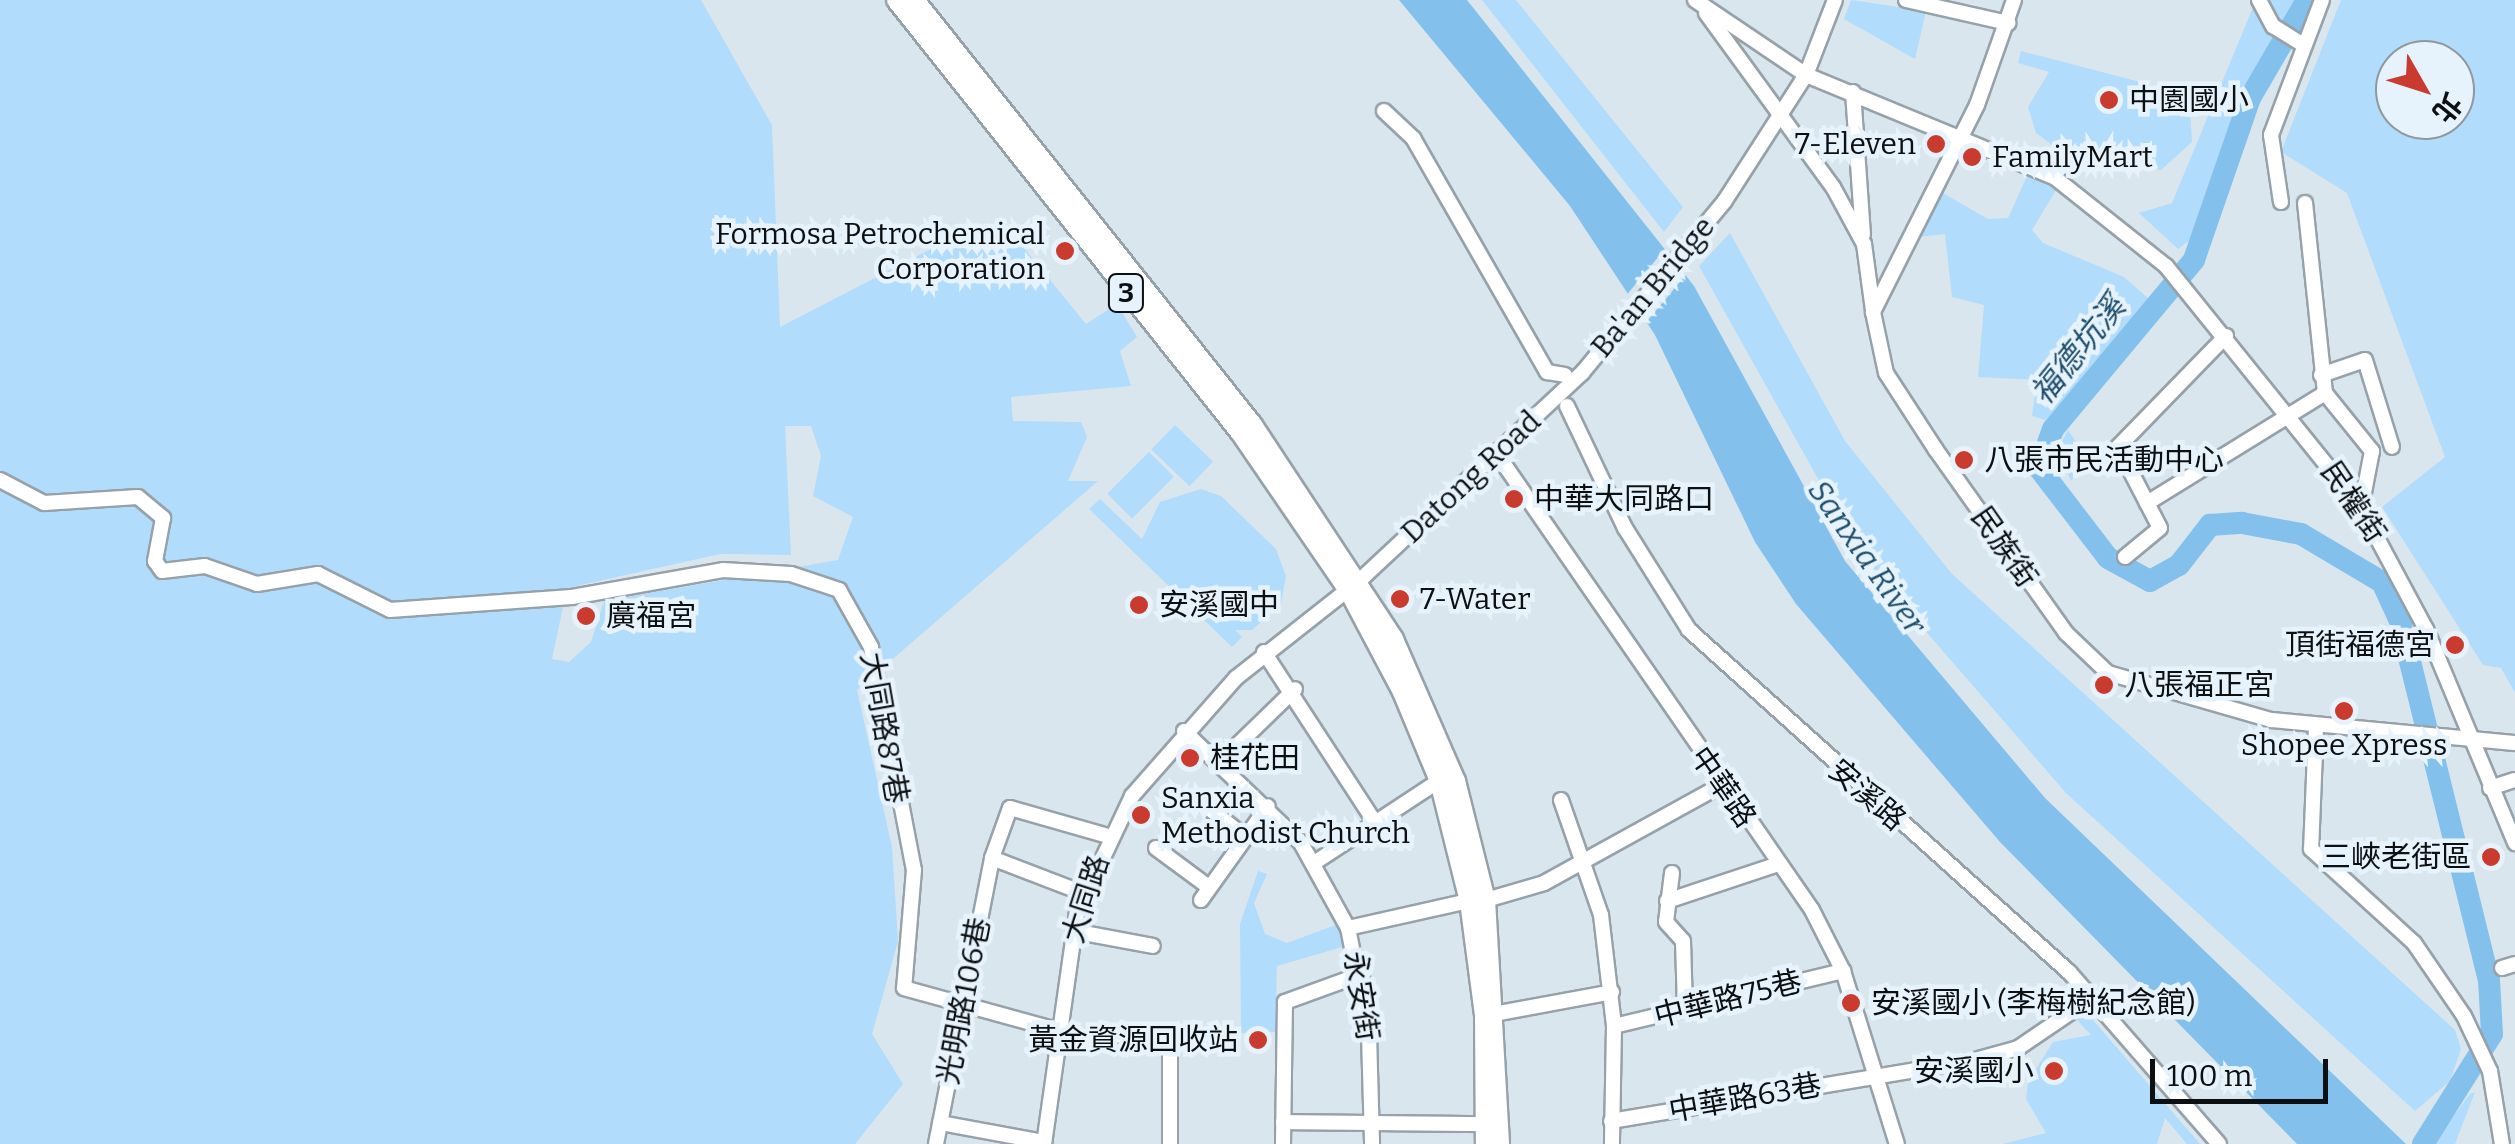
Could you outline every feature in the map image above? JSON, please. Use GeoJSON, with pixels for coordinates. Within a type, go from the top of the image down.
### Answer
{"type":"FeatureCollection","features":[{"type":"Feature","properties":{"kind":"main road","name":"3"},"geometry":{"type":"LineString","coordinates":[[896,0],[1241,434],[1354,585],[1439,781],[1478,900],[1485,1144]]}},
{"type":"Feature","properties":{"kind":"main road","name":"3"},"geometry":{"type":"LineString","coordinates":[[915,0],[1254,424],[1354,585],[1440,735],[1478,900],[1498,1013],[1500,1144]]}},
{"type":"Feature","properties":{"kind":"street"},"geometry":{"type":"LineString","coordinates":[[1906,0],[2008,23]]}},
{"type":"Feature","properties":{"kind":"street"},"geometry":{"type":"LineString","coordinates":[[1873,312],[1963,132],[2014,0]]}},
{"type":"Feature","properties":{"kind":"street"},"geometry":{"type":"LineString","coordinates":[[2260,0],[2273,26],[2295,40]]}},
{"type":"Feature","properties":{"kind":"street"},"geometry":{"type":"LineString","coordinates":[[2281,202],[2271,134],[2295,40],[2322,0]]}},
{"type":"Feature","properties":{"kind":"street"},"geometry":{"type":"LineString","coordinates":[[1776,119],[1806,75],[1829,3]]}},
{"type":"Feature","properties":{"kind":"street"},"geometry":{"type":"LineString","coordinates":[[1699,4],[1806,75],[1963,132]]}},
{"type":"Feature","properties":{"kind":"street"},"geometry":{"type":"LineString","coordinates":[[1699,4],[1776,119],[1834,188],[1864,244]]}},
{"type":"Feature","properties":{"kind":"street","name":"民族街"},"geometry":{"type":"LineString","coordinates":[[1853,92],[1864,244],[1886,373],[2012,559],[2108,672],[2163,696],[2316,727],[2515,743]]}},
{"type":"Feature","properties":{"kind":"street"},"geometry":{"type":"LineString","coordinates":[[1384,111],[1414,138],[1547,372],[1565,376]]}},
{"type":"Feature","properties":{"kind":"street","name":"Ba'an Bridge"},"geometry":{"type":"LineString","coordinates":[[1582,373],[1724,202],[1776,119]]}},
{"type":"Feature","properties":{"kind":"street","name":"民權街"},"geometry":{"type":"LineString","coordinates":[[1963,132],[2054,177],[2166,266],[2292,416],[2362,508],[2426,629],[2468,738],[2515,843]]}},
{"type":"Feature","properties":{"kind":"street"},"geometry":{"type":"LineString","coordinates":[[2305,203],[2325,392],[2372,451],[2362,508]]}},
{"type":"Feature","properties":{"kind":"street"},"geometry":{"type":"LineString","coordinates":[[2124,557],[2160,528],[2118,446],[2226,336]]}},
{"type":"Feature","properties":{"kind":"street"},"geometry":{"type":"LineString","coordinates":[[2321,374],[2365,360],[2392,447]]}},
{"type":"Feature","properties":{"kind":"street","name":"Datong Road"},"geometry":{"type":"LineString","coordinates":[[1354,585],[1582,373]]}},
{"type":"Feature","properties":{"kind":"street"},"geometry":{"type":"LineString","coordinates":[[2147,503],[2325,392]]}},
{"type":"Feature","properties":{"kind":"street","name":"安溪路"},"geometry":{"type":"LineString","coordinates":[[1568,406],[1624,528],[1689,630],[1963,884],[2020,924],[2219,1144]]}},
{"type":"Feature","properties":{"kind":"street","name":"中華路"},"geometry":{"type":"LineString","coordinates":[[1498,454],[1720,786],[1778,864],[1843,972],[1880,1078],[1897,1144]]}},
{"type":"Feature","properties":{"kind":"street","name":"大同路87巷"},"geometry":{"type":"LineString","coordinates":[[0,480],[44,502],[138,497],[163,518],[155,562],[162,571],[204,566],[251,584],[318,574],[390,610],[572,597],[723,570],[791,574],[839,590],[872,646],[914,870],[900,982],[911,994],[1056,1030]]}},
{"type":"Feature","properties":{"kind":"street","name":"大同路"},"geometry":{"type":"LineString","coordinates":[[1044,1143],[1056,1030],[1073,931],[1083,893],[1108,836],[1184,731],[1264,652],[1354,585]]}},
{"type":"Feature","properties":{"kind":"street"},"geometry":{"type":"LineString","coordinates":[[1264,652],[1295,689],[1373,819]]}},
{"type":"Feature","properties":{"kind":"street"},"geometry":{"type":"LineString","coordinates":[[1221,761],[1295,689]]}},
{"type":"Feature","properties":{"kind":"street"},"geometry":{"type":"LineString","coordinates":[[2316,727],[2311,849],[2414,943],[2469,1026],[2490,1070],[2502,1144]]}},
{"type":"Feature","properties":{"kind":"street","name":"永安街"},"geometry":{"type":"LineString","coordinates":[[1184,731],[1268,806],[1314,863],[1348,928],[1362,974],[1372,1144]]}},
{"type":"Feature","properties":{"kind":"street"},"geometry":{"type":"LineString","coordinates":[[2490,788],[2515,780]]}},
{"type":"Feature","properties":{"kind":"street"},"geometry":{"type":"LineString","coordinates":[[1314,863],[1373,819],[1439,781]]}},
{"type":"Feature","properties":{"kind":"street"},"geometry":{"type":"LineString","coordinates":[[1348,928],[1478,900],[1582,864],[1720,786]]}},
{"type":"Feature","properties":{"kind":"street"},"geometry":{"type":"LineString","coordinates":[[1196,798],[1244,836]]}},
{"type":"Feature","properties":{"kind":"street"},"geometry":{"type":"LineString","coordinates":[[1561,800],[1582,864],[1612,992],[1612,1144]]}},
{"type":"Feature","properties":{"kind":"street"},"geometry":{"type":"LineString","coordinates":[[1201,900],[1206,884],[1268,806]]}},
{"type":"Feature","properties":{"kind":"street","name":"光明路106巷"},"geometry":{"type":"LineString","coordinates":[[936,1144],[992,858],[1010,808],[1108,836]]}},
{"type":"Feature","properties":{"kind":"street"},"geometry":{"type":"LineString","coordinates":[[1156,848],[1206,884]]}},
{"type":"Feature","properties":{"kind":"street"},"geometry":{"type":"LineString","coordinates":[[992,858],[1083,893]]}},
{"type":"Feature","properties":{"kind":"street"},"geometry":{"type":"LineString","coordinates":[[1667,901],[1778,864]]}},
{"type":"Feature","properties":{"kind":"street"},"geometry":{"type":"LineString","coordinates":[[1672,873],[1666,922],[1683,941],[1685,1009]]}},
{"type":"Feature","properties":{"kind":"street"},"geometry":{"type":"LineString","coordinates":[[1073,931],[1153,946]]}},
{"type":"Feature","properties":{"kind":"street","name":"中華路75巷"},"geometry":{"type":"LineString","coordinates":[[1614,1026],[1843,972]]}},
{"type":"Feature","properties":{"kind":"street"},"geometry":{"type":"LineString","coordinates":[[1283,1144],[1285,1002],[1362,974]]}},
{"type":"Feature","properties":{"kind":"street"},"geometry":{"type":"LineString","coordinates":[[1498,1013],[1612,992]]}},
{"type":"Feature","properties":{"kind":"street","name":"中華路63巷"},"geometry":{"type":"LineString","coordinates":[[1611,1121],[1880,1078],[2018,1048],[2090,999]]}},
{"type":"Feature","properties":{"kind":"street"},"geometry":{"type":"LineString","coordinates":[[1092,1034],[1170,1038],[1170,1144]]}},
{"type":"Feature","properties":{"kind":"street"},"geometry":{"type":"LineString","coordinates":[[1283,1122],[1485,1124]]}},
{"type":"Feature","properties":{"kind":"street"},"geometry":{"type":"LineString","coordinates":[[940,1123],[1044,1143]]}},
{"type":"Feature","properties":{"kind":"shaded area"},"geometry":{"type":"Polygon","coordinates":[[[0,0],[701,0],[772,125],[780,327],[962,233],[1015,237],[1086,324],[1117,304],[1137,337],[1120,351],[1131,386],[1011,397],[1013,421],[1081,422],[1087,437],[1068,481],[1098,481],[857,690],[892,847],[898,941],[872,1034],[903,1084],[855,1144],[0,1144],[0,0]],[[785,426],[791,555],[720,554],[567,588],[552,659],[569,662],[591,642],[604,601],[838,560],[853,517],[813,496],[821,456],[811,426],[785,426]]]}},
{"type":"Feature","properties":{"kind":"shaded area"},"geometry":{"type":"Polygon","coordinates":[[[1399,0],[1467,0],[1694,286],[1845,561],[2045,798],[2406,1144],[2297,1144],[2000,842],[1796,604],[1755,542],[1655,335],[1570,206],[1399,0]]]}},
{"type":"Feature","properties":{"kind":"shaded area"},"geometry":{"type":"Polygon","coordinates":[[[1482,0],[1516,0],[1683,207],[1664,232],[1482,0]]]}},
{"type":"Feature","properties":{"kind":"shaded area"},"geometry":{"type":"Polygon","coordinates":[[[1851,0],[1926,11],[1915,59],[1844,19],[1851,0]]]}},
{"type":"Feature","properties":{"kind":"shaded area"},"geometry":{"type":"Polygon","coordinates":[[[2256,0],[2295,0],[2243,89],[2189,241],[2178,249],[2139,213],[2172,203],[2256,0]]]}},
{"type":"Feature","properties":{"kind":"shaded area"},"geometry":{"type":"Polygon","coordinates":[[[2341,0],[2515,0],[2515,693],[2501,668],[2483,665],[2382,507],[2445,457],[2347,193],[2281,152],[2341,0]]]}},
{"type":"Feature","properties":{"kind":"shaded area"},"geometry":{"type":"Polygon","coordinates":[[[2021,51],[2209,100],[2206,112],[2190,109],[2192,142],[2161,170],[2055,147],[2036,133],[2028,107],[2049,72],[2018,63],[2021,51]]]}},
{"type":"Feature","properties":{"kind":"shaded area"},"geometry":{"type":"Polygon","coordinates":[[[2028,174],[2056,190],[2032,230],[2043,243],[2124,277],[2149,299],[2049,421],[2032,416],[2037,380],[1978,377],[1984,305],[1952,297],[1945,234],[1918,237],[1941,192],[1988,219],[2008,218],[2028,174]]]}},
{"type":"Feature","properties":{"kind":"shaded area"},"geometry":{"type":"Polygon","coordinates":[[[1730,233],[1845,441],[1952,574],[2455,1030],[2461,1049],[2450,1081],[2415,1111],[2066,793],[1863,559],[1699,266],[1730,233]]]}},
{"type":"Feature","properties":{"kind":"shaded area"},"geometry":{"type":"Polygon","coordinates":[[[1175,425],[1213,462],[1190,486],[1151,449],[1175,425]]]}},
{"type":"Feature","properties":{"kind":"shaded area"},"geometry":{"type":"Polygon","coordinates":[[[2068,430],[2087,458],[2071,481],[2058,449],[2068,430]]]}},
{"type":"Feature","properties":{"kind":"shaded area"},"geometry":{"type":"Polygon","coordinates":[[[1149,452],[1174,477],[1132,518],[1107,494],[1149,452]]]}},
{"type":"Feature","properties":{"kind":"shaded area"},"geometry":{"type":"Polygon","coordinates":[[[1201,489],[1221,496],[1276,549],[1286,576],[1281,604],[1252,630],[1235,630],[1242,637],[1232,647],[1089,509],[1100,499],[1142,539],[1160,502],[1201,489]]]}},
{"type":"Feature","properties":{"kind":"shaded area"},"geometry":{"type":"Polygon","coordinates":[[[1258,871],[1267,874],[1254,903],[1265,934],[1287,943],[1341,923],[1349,945],[1277,966],[1275,1032],[1241,1033],[1240,924],[1258,871]]]}},
{"type":"Feature","properties":{"kind":"shaded area"},"geometry":{"type":"Polygon","coordinates":[[[2086,1012],[2200,1144],[2187,1144],[2165,1118],[2157,1144],[2003,1144],[2046,1133],[2026,1099],[2028,1082],[2053,1042],[2091,1035],[2077,1020],[2086,1012]]]}},
{"type":"Feature","properties":{"kind":"shaded area"},"geometry":{"type":"Polygon","coordinates":[[[2475,1092],[2455,1144],[2433,1144],[2470,1094],[2475,1092]]]}},
{"type":"Feature","properties":{"kind":"pier"},"geometry":{"type":"Polygon","coordinates":[[[1670,243],[1689,271],[1643,326],[1624,298],[1670,243]]]}},
{"type":"Feature","properties":{"kind":"waterway","name":"福德坑溪"},"geometry":{"type":"LineString","coordinates":[[2307,0],[2250,98],[2194,260],[2053,429],[2039,468],[2108,558],[2150,581],[2179,565],[2210,525],[2242,523],[2301,534],[2382,582],[2400,621],[2489,980],[2492,1034],[2423,1144]]}},
{"type":"Feature","properties":{"kind":"place","name":"中園國小"},"geometry":{"type":"Point","coordinates":[2109,100]}},
{"type":"Feature","properties":{"kind":"place","name":"7-Eleven"},"geometry":{"type":"Point","coordinates":[1936,144]}},
{"type":"Feature","properties":{"kind":"place","name":"FamilyMart"},"geometry":{"type":"Point","coordinates":[1972,157]}},
{"type":"Feature","properties":{"kind":"place","name":"Formosa Petrochemical Corporation"},"geometry":{"type":"Point","coordinates":[1065,251]}},
{"type":"Feature","properties":{"kind":"place","name":"八張市民活動中心"},"geometry":{"type":"Point","coordinates":[1964,460]}},
{"type":"Feature","properties":{"kind":"place","name":"中華大同路口"},"geometry":{"type":"Point","coordinates":[1514,499]}},
{"type":"Feature","properties":{"kind":"place","name":"7-Water"},"geometry":{"type":"Point","coordinates":[1400,599]}},
{"type":"Feature","properties":{"kind":"place","name":"安溪國中"},"geometry":{"type":"Point","coordinates":[1139,605]}},
{"type":"Feature","properties":{"kind":"place","name":"廣福宮"},"geometry":{"type":"Point","coordinates":[586,616]}},
{"type":"Feature","properties":{"kind":"place","name":"頂街福德宮"},"geometry":{"type":"Point","coordinates":[2455,645]}},
{"type":"Feature","properties":{"kind":"place","name":"八張福正宮"},"geometry":{"type":"Point","coordinates":[2104,685]}},
{"type":"Feature","properties":{"kind":"place","name":"Shopee Xpress"},"geometry":{"type":"Point","coordinates":[2344,711]}},
{"type":"Feature","properties":{"kind":"place","name":"桂花田"},"geometry":{"type":"Point","coordinates":[1190,758]}},
{"type":"Feature","properties":{"kind":"place","name":"Sanxia Methodist Church"},"geometry":{"type":"Point","coordinates":[1141,815]}},
{"type":"Feature","properties":{"kind":"place","name":"三峽老街區"},"geometry":{"type":"Point","coordinates":[2491,857]}},
{"type":"Feature","properties":{"kind":"place","name":"安溪國小 (李梅樹紀念館)"},"geometry":{"type":"Point","coordinates":[1851,1003]}},
{"type":"Feature","properties":{"kind":"place","name":"黃金資源回收站"},"geometry":{"type":"Point","coordinates":[1258,1040]}},
{"type":"Feature","properties":{"kind":"place","name":"安溪國小"},"geometry":{"type":"Point","coordinates":[2054,1071]}},
{"type":"Feature","properties":{"kind":"water label","name":"Sanxia River"},"geometry":{"type":"Point","coordinates":[1867,557]}}]}
